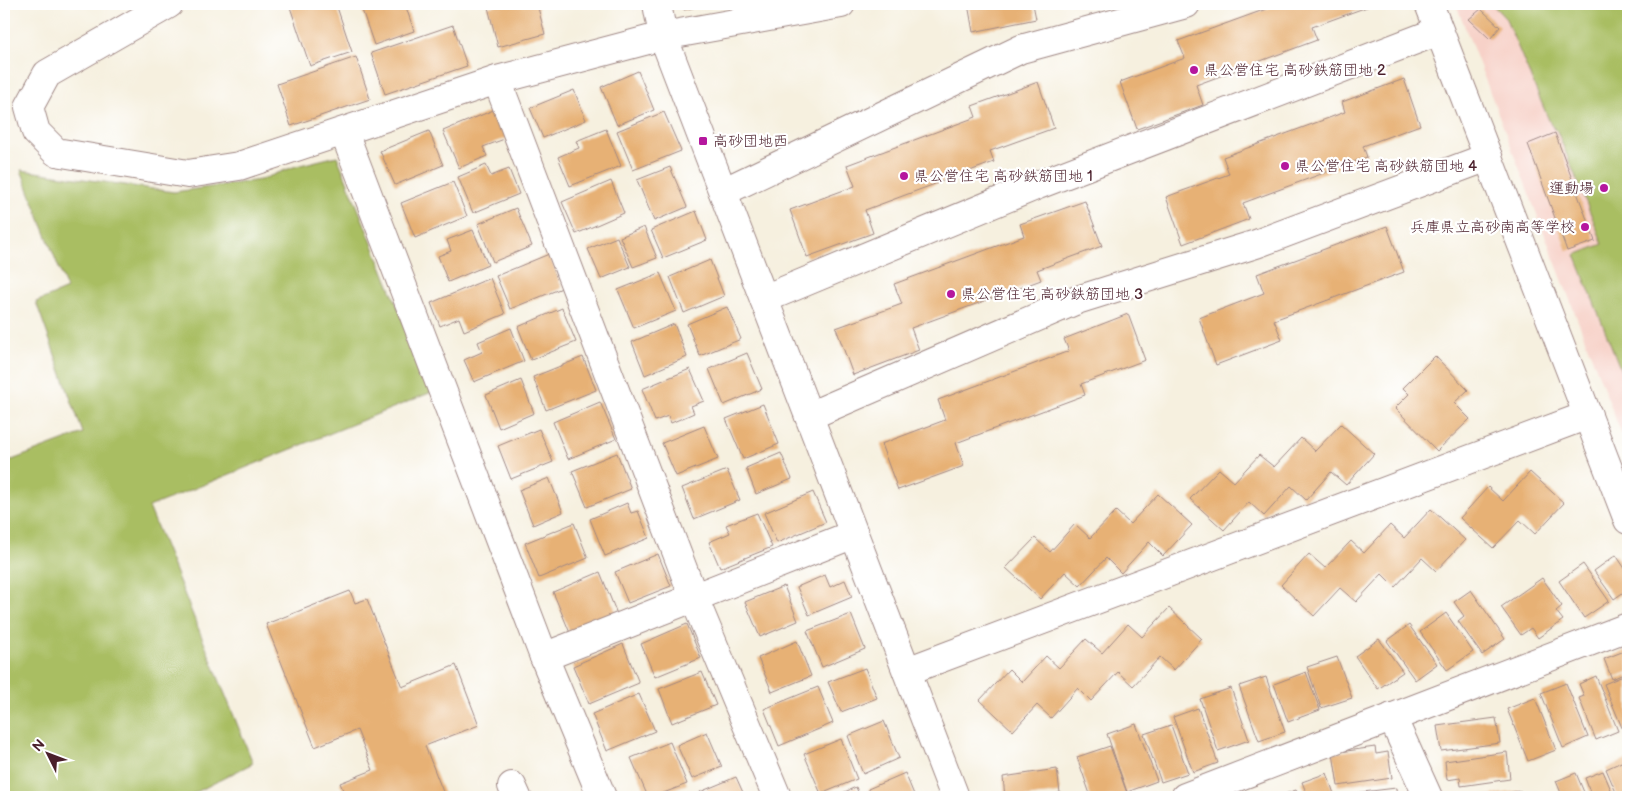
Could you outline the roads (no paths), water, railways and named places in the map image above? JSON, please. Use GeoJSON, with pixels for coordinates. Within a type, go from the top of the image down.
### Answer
{"type":"FeatureCollection","features":[{"type":"Feature","properties":{"kind":"street"},"geometry":{"type":"LineString","coordinates":[[169,4],[47,74],[29,107],[36,132],[56,152],[188,174],[239,166],[497,80],[663,36],[841,4]]}},
{"type":"Feature","properties":{"kind":"street"},"geometry":{"type":"LineString","coordinates":[[657,4],[663,36],[955,797]]}},
{"type":"Feature","properties":{"kind":"street"},"geometry":{"type":"LineString","coordinates":[[723,192],[1021,49],[1186,4]]}},
{"type":"Feature","properties":{"kind":"street"},"geometry":{"type":"LineString","coordinates":[[1429,4],[1628,520]]}},
{"type":"Feature","properties":{"kind":"street"},"geometry":{"type":"LineString","coordinates":[[764,299],[1038,185],[1440,31]]}},
{"type":"Feature","properties":{"kind":"street"},"geometry":{"type":"LineString","coordinates":[[497,80],[694,598],[777,797]]}},
{"type":"Feature","properties":{"kind":"street"},"geometry":{"type":"LineString","coordinates":[[344,132],[544,658],[602,797]]}},
{"type":"Feature","properties":{"kind":"street"},"geometry":{"type":"LineString","coordinates":[[809,416],[1077,300],[1256,244],[1488,157]]}},
{"type":"Feature","properties":{"kind":"street"},"geometry":{"type":"LineString","coordinates":[[907,671],[1588,415]]}},
{"type":"Feature","properties":{"kind":"street"},"geometry":{"type":"LineString","coordinates":[[544,658],[854,534]]}},
{"type":"Feature","properties":{"kind":"street"},"geometry":{"type":"LineString","coordinates":[[1185,797],[1628,627]]}},
{"type":"Feature","properties":{"kind":"street"},"geometry":{"type":"LineString","coordinates":[[1392,717],[1428,797]]}},
{"type":"Feature","properties":{"kind":"place","name":"県公営住宅 高砂鉄筋団地 2"},"geometry":{"type":"Point","coordinates":[1194,70]}},
{"type":"Feature","properties":{"kind":"place","name":"高砂団地西"},"geometry":{"type":"Point","coordinates":[703,141]}},
{"type":"Feature","properties":{"kind":"place","name":"県公営住宅 高砂鉄筋団地 4"},"geometry":{"type":"Point","coordinates":[1285,166]}},
{"type":"Feature","properties":{"kind":"place","name":"県公営住宅 高砂鉄筋団地 1"},"geometry":{"type":"Point","coordinates":[904,176]}},
{"type":"Feature","properties":{"kind":"place","name":"運動場"},"geometry":{"type":"Point","coordinates":[1604,188]}},
{"type":"Feature","properties":{"kind":"place","name":"兵庫県立高砂南高等学校"},"geometry":{"type":"Point","coordinates":[1585,227]}},
{"type":"Feature","properties":{"kind":"place","name":"県公営住宅 高砂鉄筋団地 3"},"geometry":{"type":"Point","coordinates":[951,294]}}]}
